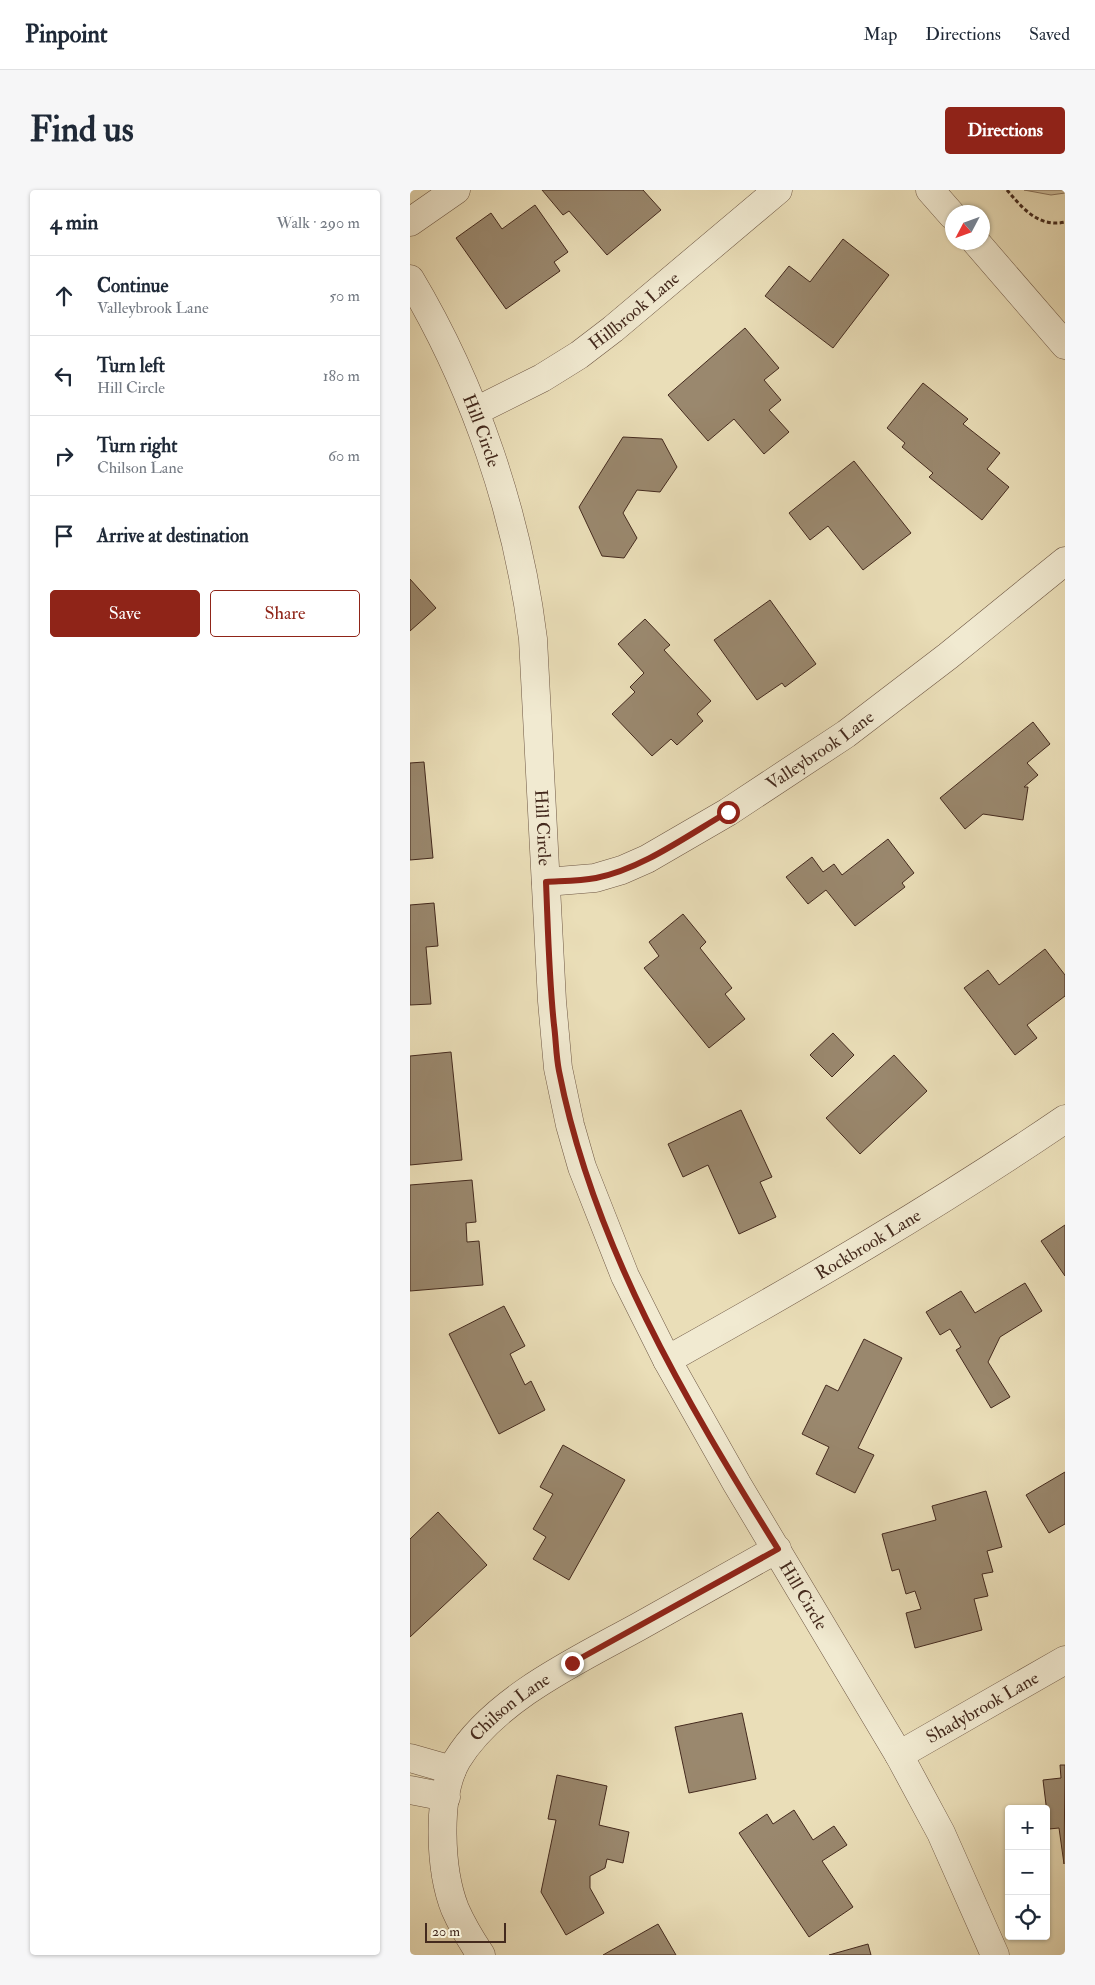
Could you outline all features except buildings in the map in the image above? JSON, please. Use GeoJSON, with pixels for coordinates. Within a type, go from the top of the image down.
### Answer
{"type":"FeatureCollection","features":[{"type":"Feature","properties":{"kind":"street"},"geometry":{"type":"LineString","coordinates":[[410,222],[456,190]]}},
{"type":"Feature","properties":{"kind":"street","name":"Hillbrook Lane"},"geometry":{"type":"LineString","coordinates":[[476,411],[542,378],[579,355],[613,329],[778,190]]}},
{"type":"Feature","properties":{"kind":"street"},"geometry":{"type":"LineString","coordinates":[[930,190],[945,208]]}},
{"type":"Feature","properties":{"kind":"street"},"geometry":{"type":"LineString","coordinates":[[983,250],[1065,345]]}},
{"type":"Feature","properties":{"kind":"street","name":"Hill Circle"},"geometry":{"type":"LineString","coordinates":[[410,279],[443,339],[476,411],[517,544],[528,595],[533,638],[552,1001],[558,1068],[570,1125],[582,1168],[625,1276],[667,1360],[737,1484],[778,1549],[899,1755],[941,1833],[995,1955]]}},
{"type":"Feature","properties":{"kind":"street","name":"Valleybrook Lane"},"geometry":{"type":"LineString","coordinates":[[546,882],[596,878],[622,870],[646,859],[728,812],[846,734],[948,656],[1065,561]]}},
{"type":"Feature","properties":{"kind":"street","name":"Rockbrook Lane"},"geometry":{"type":"LineString","coordinates":[[667,1360],[817,1276],[902,1225],[1008,1158],[1065,1119]]}},
{"type":"Feature","properties":{"kind":"street","name":"Chilson Lane"},"geometry":{"type":"LineString","coordinates":[[481,1955],[455,1908],[446,1878],[443,1846],[443,1812],[452,1770],[458,1759],[503,1708],[572,1663],[778,1549]]}},
{"type":"Feature","properties":{"kind":"street","name":"Shadybrook Lane"},"geometry":{"type":"LineString","coordinates":[[899,1755],[1065,1660]]}},
{"type":"Feature","properties":{"kind":"street"},"geometry":{"type":"LineString","coordinates":[[410,1758],[452,1770]]}},
{"type":"Feature","properties":{"kind":"street"},"geometry":{"type":"LineString","coordinates":[[410,1790],[446,1797]]}},
{"type":"Feature","properties":{"kind":"path"},"geometry":{"type":"LineString","coordinates":[[1007,190],[1025,211],[1044,222],[1065,222]]}},
{"type":"Feature","properties":{"kind":"shaded area"},"geometry":{"type":"Polygon","coordinates":[[[1024,190],[1065,190],[1065,193],[1051,195],[1024,190]]]}},
{"type":"Feature","properties":{"kind":"route"},"geometry":{"type":"LineString","coordinates":[[572,1663],[778,1549],[737,1484],[667,1360],[625,1276],[582,1168],[570,1125],[558,1068],[552,1001],[546,882],[596,878],[622,870],[646,859],[728,812]]}}]}
